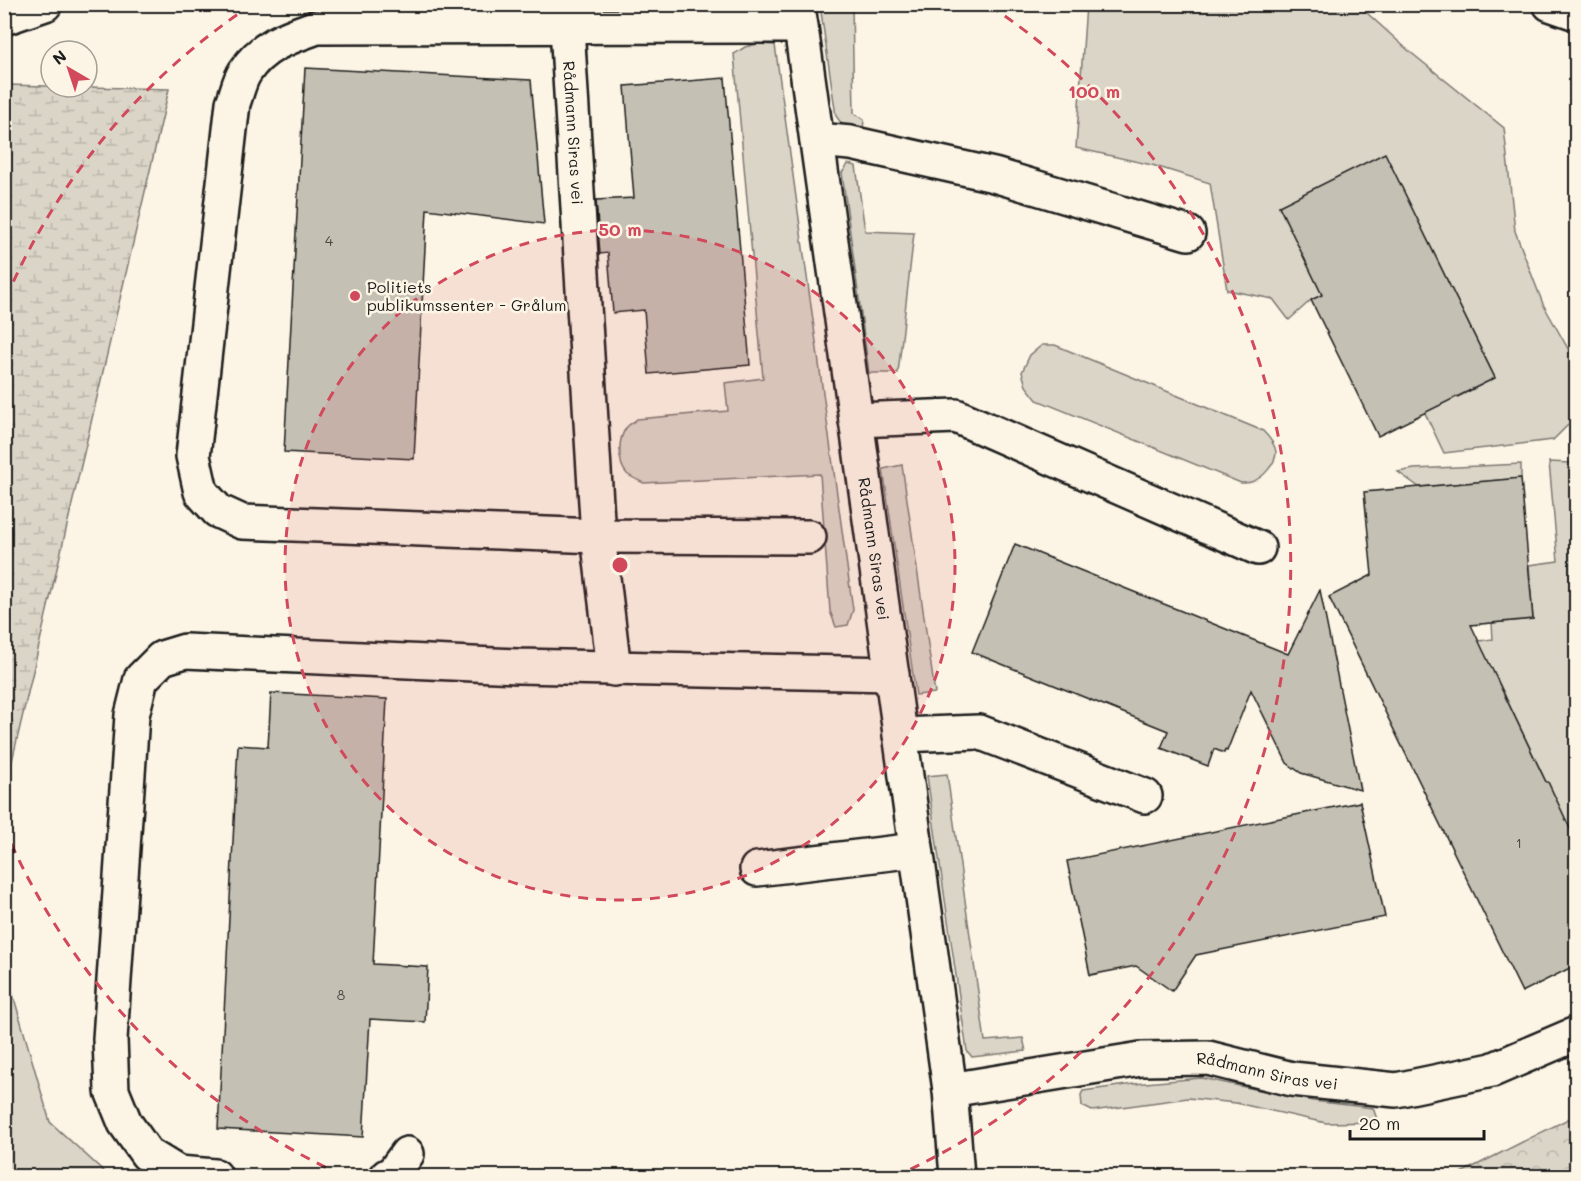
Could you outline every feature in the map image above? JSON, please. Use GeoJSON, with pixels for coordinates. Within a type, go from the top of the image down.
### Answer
{"type":"FeatureCollection","features":[{"type":"Feature","properties":{"kind":"street"},"geometry":{"type":"LineString","coordinates":[[4,18],[45,4]]}},
{"type":"Feature","properties":{"kind":"street"},"geometry":{"type":"LineString","coordinates":[[1550,4],[1576,13]]}},
{"type":"Feature","properties":{"kind":"street"},"geometry":{"type":"LineString","coordinates":[[799,15],[567,27],[317,27],[282,39],[261,53],[244,73],[234,104],[193,456],[201,492],[218,511],[242,522],[598,536],[809,537]]}},
{"type":"Feature","properties":{"kind":"street","name":"Rådmann Siras vei"},"geometry":{"type":"LineString","coordinates":[[799,15],[950,1090],[957,1176]]}},
{"type":"Feature","properties":{"kind":"street","name":"Rådmann Siras vei"},"geometry":{"type":"LineString","coordinates":[[567,27],[598,536],[614,669]]}},
{"type":"Feature","properties":{"kind":"street"},"geometry":{"type":"LineString","coordinates":[[816,140],[851,143],[994,176],[1188,233]]}},
{"type":"Feature","properties":{"kind":"street"},"geometry":{"type":"LineString","coordinates":[[856,420],[956,416],[1258,548]]}},
{"type":"Feature","properties":{"kind":"street"},"geometry":{"type":"LineString","coordinates":[[214,1176],[178,1173],[147,1154],[125,1123],[112,1090],[110,1039],[132,714],[141,679],[162,658],[185,651],[506,666],[892,674]]}},
{"type":"Feature","properties":{"kind":"street"},"geometry":{"type":"LineString","coordinates":[[900,735],[979,732],[1145,796]]}},
{"type":"Feature","properties":{"kind":"street"},"geometry":{"type":"LineString","coordinates":[[757,869],[916,850]]}},
{"type":"Feature","properties":{"kind":"street","name":"Rådmann Siras vei"},"geometry":{"type":"LineString","coordinates":[[950,1090],[1141,1059],[1208,1058],[1292,1079],[1396,1090],[1492,1070],[1576,1034]]}},
{"type":"Feature","properties":{"kind":"green space"},"geometry":{"type":"Polygon","coordinates":[[[820,5],[852,5],[854,113],[864,120],[863,129],[844,127],[836,116],[820,5]]]}},
{"type":"Feature","properties":{"kind":"green space"},"geometry":{"type":"Polygon","coordinates":[[[1086,5],[1358,5],[1409,51],[1504,128],[1515,231],[1543,304],[1576,363],[1576,413],[1573,420],[1553,440],[1444,453],[1424,411],[1495,378],[1385,154],[1279,206],[1325,293],[1311,300],[1289,320],[1273,299],[1227,290],[1210,183],[1152,165],[1076,148],[1086,5]]]}},
{"type":"Feature","properties":{"kind":"green space"},"geometry":{"type":"Polygon","coordinates":[[[757,44],[775,45],[853,610],[848,625],[836,627],[830,611],[820,474],[644,483],[627,474],[620,458],[623,433],[637,419],[728,411],[725,383],[763,378],[734,54],[745,47],[757,44]]]}},
{"type":"Feature","properties":{"kind":"green space"},"geometry":{"type":"Polygon","coordinates":[[[4,85],[39,86],[39,99],[99,99],[99,87],[169,89],[5,791],[4,85]]]}},
{"type":"Feature","properties":{"kind":"green space"},"geometry":{"type":"Polygon","coordinates":[[[848,164],[856,166],[865,231],[914,233],[898,373],[869,373],[842,173],[848,164]]]}},
{"type":"Feature","properties":{"kind":"green space"},"geometry":{"type":"Polygon","coordinates":[[[1042,345],[1055,345],[1263,431],[1275,449],[1274,461],[1260,478],[1241,483],[1037,400],[1026,386],[1022,372],[1030,355],[1042,345]]]}},
{"type":"Feature","properties":{"kind":"green space"},"geometry":{"type":"Polygon","coordinates":[[[1549,462],[1571,463],[1576,466],[1576,845],[1496,677],[1435,647],[1493,639],[1492,623],[1533,619],[1529,565],[1558,561],[1549,462]]]}},
{"type":"Feature","properties":{"kind":"green space"},"geometry":{"type":"Polygon","coordinates":[[[1521,464],[1521,478],[1419,487],[1398,472],[1414,469],[1521,464]]]}},
{"type":"Feature","properties":{"kind":"green space"},"geometry":{"type":"Polygon","coordinates":[[[902,465],[935,693],[916,695],[883,469],[902,465]]]}},
{"type":"Feature","properties":{"kind":"green space"},"geometry":{"type":"Polygon","coordinates":[[[947,774],[985,1041],[1023,1038],[1026,1051],[972,1057],[967,1051],[927,776],[947,774]]]}},
{"type":"Feature","properties":{"kind":"green space"},"geometry":{"type":"Polygon","coordinates":[[[5,967],[50,1122],[109,1176],[5,1176],[5,967]]]}},
{"type":"Feature","properties":{"kind":"green space"},"geometry":{"type":"Polygon","coordinates":[[[1201,1078],[1313,1101],[1373,1108],[1378,1122],[1326,1123],[1236,1103],[1188,1098],[1092,1111],[1082,1106],[1083,1091],[1201,1078]]]}},
{"type":"Feature","properties":{"kind":"green space"},"geometry":{"type":"Polygon","coordinates":[[[1576,1115],[1576,1176],[1455,1176],[1576,1115]]]}},
{"type":"Feature","properties":{"kind":"building"},"geometry":{"type":"Polygon","coordinates":[[[305,68],[531,80],[544,224],[427,209],[414,459],[284,452],[305,68]]]}},
{"type":"Feature","properties":{"kind":"building"},"geometry":{"type":"Polygon","coordinates":[[[725,78],[750,365],[649,374],[644,310],[613,313],[608,253],[600,254],[596,200],[634,198],[625,86],[725,78]]]}},
{"type":"Feature","properties":{"kind":"building"},"geometry":{"type":"Polygon","coordinates":[[[1385,153],[1495,378],[1378,436],[1311,300],[1322,295],[1279,206],[1385,153]]]}},
{"type":"Feature","properties":{"kind":"building"},"geometry":{"type":"Polygon","coordinates":[[[1521,478],[1533,619],[1471,625],[1576,841],[1576,965],[1522,992],[1329,597],[1372,575],[1364,492],[1521,478]]]}},
{"type":"Feature","properties":{"kind":"building"},"geometry":{"type":"Polygon","coordinates":[[[1015,544],[1288,654],[1320,590],[1360,790],[1301,773],[1287,763],[1251,690],[1227,751],[1225,750],[1224,753],[1214,749],[1208,766],[1161,748],[1168,731],[972,652],[1015,544]]]}},
{"type":"Feature","properties":{"kind":"building"},"geometry":{"type":"Polygon","coordinates":[[[271,693],[387,699],[373,964],[428,967],[425,1022],[370,1019],[363,1137],[218,1129],[238,745],[268,747],[271,693]]]}},
{"type":"Feature","properties":{"kind":"building"},"geometry":{"type":"Polygon","coordinates":[[[1360,802],[1385,917],[1196,955],[1172,991],[1136,966],[1090,975],[1067,861],[1360,802]]]}},
{"type":"Feature","properties":{"kind":"place","name":"Politiets publikumssenter - Grålum"},"geometry":{"type":"Point","coordinates":[355,296]}}]}
